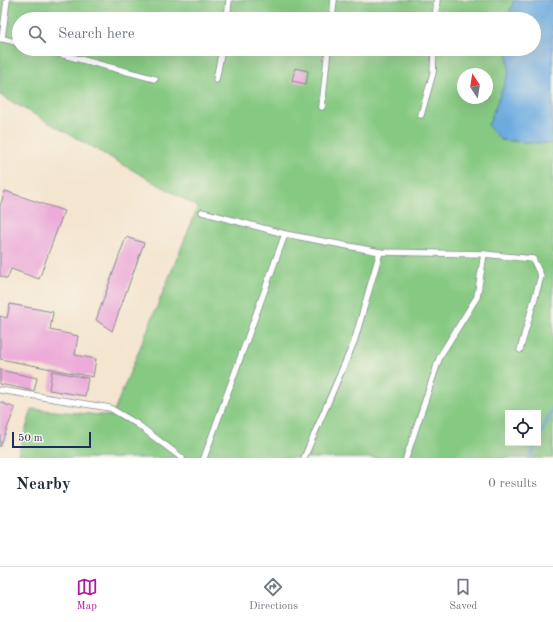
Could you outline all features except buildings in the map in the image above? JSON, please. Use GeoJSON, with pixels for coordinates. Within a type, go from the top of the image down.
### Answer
{"type":"FeatureCollection","features":[{"type":"Feature","properties":{"kind":"lane"},"geometry":{"type":"LineString","coordinates":[[7,0],[1,38],[12,41]]}},
{"type":"Feature","properties":{"kind":"lane"},"geometry":{"type":"LineString","coordinates":[[228,12],[229,0]]}},
{"type":"Feature","properties":{"kind":"lane"},"geometry":{"type":"LineString","coordinates":[[333,12],[334,0]]}},
{"type":"Feature","properties":{"kind":"lane"},"geometry":{"type":"LineString","coordinates":[[436,12],[437,0]]}},
{"type":"Feature","properties":{"kind":"lane"},"geometry":{"type":"LineString","coordinates":[[68,56],[155,79]]}},
{"type":"Feature","properties":{"kind":"lane"},"geometry":{"type":"LineString","coordinates":[[216,80],[221,56]]}},
{"type":"Feature","properties":{"kind":"lane"},"geometry":{"type":"LineString","coordinates":[[322,107],[327,56]]}},
{"type":"Feature","properties":{"kind":"lane"},"geometry":{"type":"LineString","coordinates":[[421,115],[433,73],[434,56]]}},
{"type":"Feature","properties":{"kind":"lane"},"geometry":{"type":"LineString","coordinates":[[202,212],[285,234],[380,252],[484,254],[533,259],[541,276],[520,350]]}},
{"type":"Feature","properties":{"kind":"lane"},"geometry":{"type":"LineString","coordinates":[[204,458],[285,234]]}},
{"type":"Feature","properties":{"kind":"lane"},"geometry":{"type":"LineString","coordinates":[[304,458],[354,342],[380,252]]}},
{"type":"Feature","properties":{"kind":"lane"},"geometry":{"type":"LineString","coordinates":[[406,458],[440,356],[477,297],[484,254]]}},
{"type":"Feature","properties":{"kind":"lane"},"geometry":{"type":"LineString","coordinates":[[0,390],[110,408],[137,424],[182,458]]}},
{"type":"Feature","properties":{"kind":"green space"},"geometry":{"type":"Polygon","coordinates":[[[0,0],[514,0],[510,12],[12,12],[12,56],[508,56],[509,72],[488,126],[501,140],[553,144],[553,458],[17,458],[32,409],[112,416],[198,207],[0,95],[0,0]]]}},
{"type":"Feature","properties":{"kind":"water"},"geometry":{"type":"Polygon","coordinates":[[[514,0],[553,0],[553,144],[501,140],[488,126],[509,72],[508,56],[541,56],[541,12],[510,12],[514,0]]]}},
{"type":"Feature","properties":{"kind":"waterway"},"geometry":{"type":"LineString","coordinates":[[541,434],[553,407]]}},
{"type":"Feature","properties":{"kind":"waterway"},"geometry":{"type":"LineString","coordinates":[[530,458],[536,446]]}}]}
